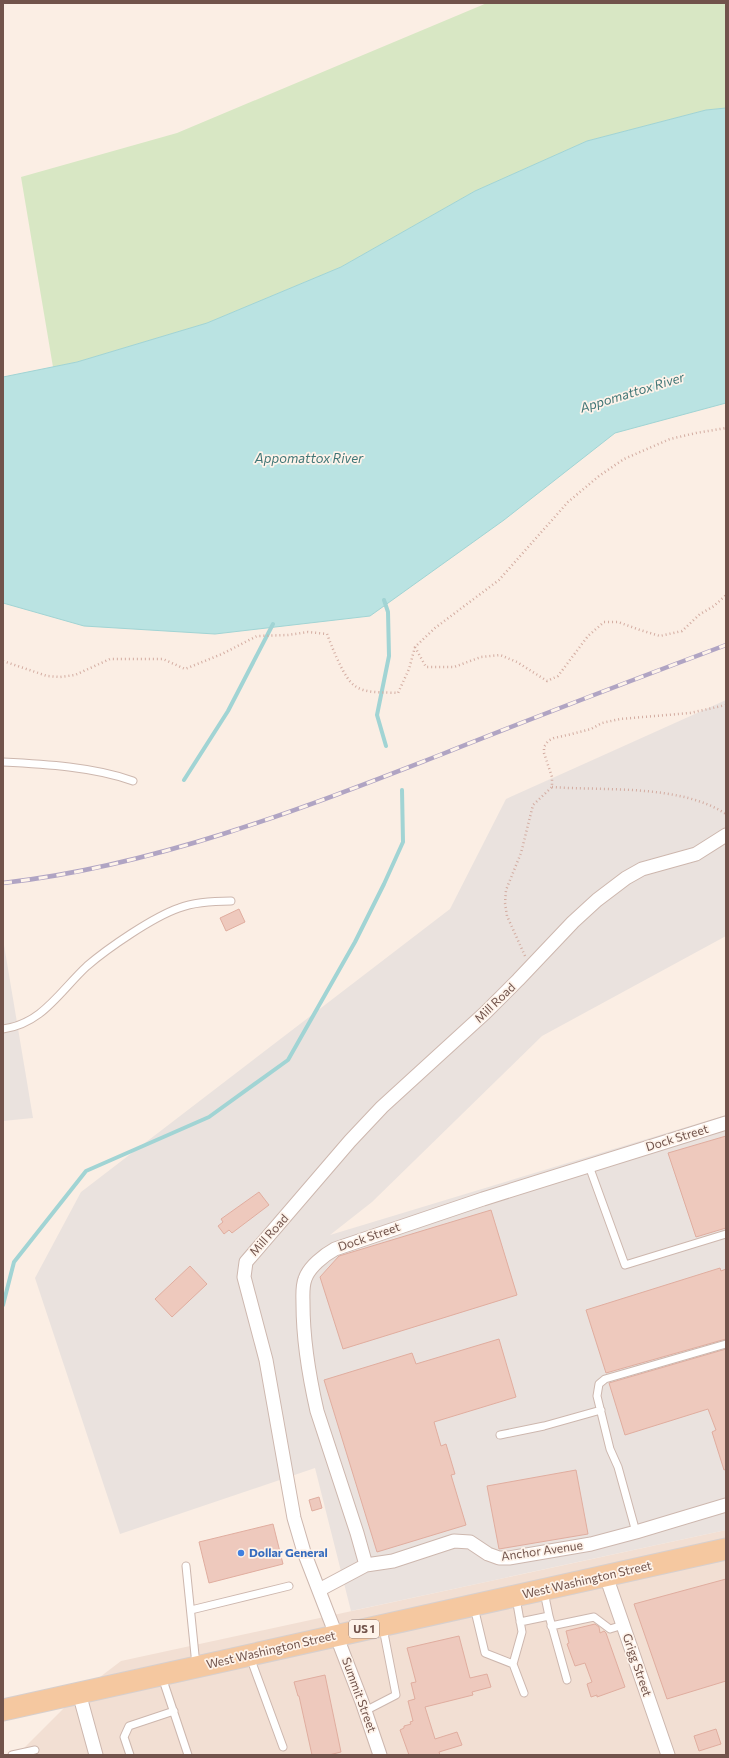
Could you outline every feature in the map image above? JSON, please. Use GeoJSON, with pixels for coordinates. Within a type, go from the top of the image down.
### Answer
{"type":"FeatureCollection","features":[{"type":"Feature","properties":{"kind":"main road","name":"West Washington Street"},"geometry":{"type":"LineString","coordinates":[[3,1710],[726,1549]]}},
{"type":"Feature","properties":{"kind":"street","name":"Mill Road"},"geometry":{"type":"LineString","coordinates":[[337,1636],[304,1552],[294,1518],[266,1360],[244,1277],[246,1262],[350,1140],[382,1107],[485,1013],[573,922],[626,878],[642,869],[696,854],[726,835]]}},
{"type":"Feature","properties":{"kind":"street","name":"Dock Street"},"geometry":{"type":"LineString","coordinates":[[366,1565],[317,1411],[306,1351],[303,1315],[303,1285],[305,1277],[325,1254],[335,1248],[483,1198],[726,1123]]}},
{"type":"Feature","properties":{"kind":"street","name":"Anchor Avenue"},"geometry":{"type":"LineString","coordinates":[[319,1590],[366,1565],[393,1562],[454,1541],[470,1542],[488,1554],[499,1558],[509,1558],[591,1544],[636,1532],[726,1504]]}},
{"type":"Feature","properties":{"kind":"street","name":"Grigg Street"},"geometry":{"type":"LineString","coordinates":[[606,1576],[668,1755]]}},
{"type":"Feature","properties":{"kind":"street","name":"Summit Street"},"geometry":{"type":"LineString","coordinates":[[337,1636],[380,1755]]}},
{"type":"Feature","properties":{"kind":"street"},"geometry":{"type":"LineString","coordinates":[[79,1693],[96,1755]]}},
{"type":"Feature","properties":{"kind":"lane"},"geometry":{"type":"LineString","coordinates":[[3,762],[101,772],[117,775],[133,781]]}},
{"type":"Feature","properties":{"kind":"lane"},"geometry":{"type":"LineString","coordinates":[[3,1029],[24,1024],[38,1015],[86,967],[103,953],[167,913],[196,903],[230,901]]}},
{"type":"Feature","properties":{"kind":"lane"},"geometry":{"type":"LineString","coordinates":[[589,1166],[624,1265],[726,1234]]}},
{"type":"Feature","properties":{"kind":"lane"},"geometry":{"type":"LineString","coordinates":[[636,1532],[618,1467],[610,1449],[597,1391],[599,1384],[605,1379],[726,1344]]}},
{"type":"Feature","properties":{"kind":"lane"},"geometry":{"type":"LineString","coordinates":[[500,1434],[544,1426],[601,1410]]}},
{"type":"Feature","properties":{"kind":"lane"},"geometry":{"type":"LineString","coordinates":[[186,1566],[196,1667]]}},
{"type":"Feature","properties":{"kind":"lane"},"geometry":{"type":"LineString","coordinates":[[190,1610],[289,1586]]}},
{"type":"Feature","properties":{"kind":"lane"},"geometry":{"type":"LineString","coordinates":[[543,1590],[551,1626],[567,1680]]}},
{"type":"Feature","properties":{"kind":"lane"},"geometry":{"type":"LineString","coordinates":[[515,1596],[522,1632],[513,1664],[524,1692]]}},
{"type":"Feature","properties":{"kind":"lane"},"geometry":{"type":"LineString","coordinates":[[473,1605],[485,1653],[513,1664]]}},
{"type":"Feature","properties":{"kind":"lane"},"geometry":{"type":"LineString","coordinates":[[520,1622],[549,1616]]}},
{"type":"Feature","properties":{"kind":"lane"},"geometry":{"type":"LineString","coordinates":[[551,1626],[594,1617],[610,1629],[623,1626]]}},
{"type":"Feature","properties":{"kind":"lane"},"geometry":{"type":"LineString","coordinates":[[365,1711],[396,1695],[382,1626]]}},
{"type":"Feature","properties":{"kind":"lane"},"geometry":{"type":"LineString","coordinates":[[249,1655],[283,1747]]}},
{"type":"Feature","properties":{"kind":"lane"},"geometry":{"type":"LineString","coordinates":[[161,1675],[188,1755]]}},
{"type":"Feature","properties":{"kind":"lane"},"geometry":{"type":"LineString","coordinates":[[130,1755],[124,1737],[129,1726],[174,1711]]}},
{"type":"Feature","properties":{"kind":"lane"},"geometry":{"type":"LineString","coordinates":[[12,1755],[35,1750]]}},
{"type":"Feature","properties":{"kind":"path"},"geometry":{"type":"LineString","coordinates":[[3,661],[47,676],[60,677],[75,675],[110,659],[164,660],[185,669],[222,654],[257,636],[288,635],[308,632],[327,634],[340,666],[354,686],[365,690],[398,693],[409,669],[415,647],[435,628],[499,580],[568,502],[599,476],[624,460],[670,439],[696,432],[726,428]]}},
{"type":"Feature","properties":{"kind":"path"},"geometry":{"type":"LineString","coordinates":[[415,647],[426,667],[454,667],[481,657],[500,654],[518,662],[547,681],[558,676],[588,636],[604,622],[618,622],[660,636],[682,631],[700,614],[714,606],[726,595]]}},
{"type":"Feature","properties":{"kind":"path"},"geometry":{"type":"LineString","coordinates":[[531,967],[518,943],[507,916],[505,903],[506,890],[521,854],[533,805],[552,787],[552,776],[544,754],[544,747],[548,741],[554,738],[591,729],[602,723],[620,719],[690,713],[726,705]]}},
{"type":"Feature","properties":{"kind":"path"},"geometry":{"type":"LineString","coordinates":[[552,787],[588,790],[623,789],[680,796],[701,801],[716,807],[726,814]]}},
{"type":"Feature","properties":{"kind":"shaded area"},"geometry":{"type":"Polygon","coordinates":[[[726,700],[726,936],[542,1036],[372,1202],[330,1235],[726,1115],[726,1530],[351,1611],[315,1468],[120,1534],[35,1278],[81,1192],[450,909],[506,799],[726,700]]]}},
{"type":"Feature","properties":{"kind":"shaded area"},"geometry":{"type":"Polygon","coordinates":[[[3,939],[33,1118],[3,1121],[3,939]]]}},
{"type":"Feature","properties":{"kind":"shaded area"},"geometry":{"type":"Polygon","coordinates":[[[726,1530],[726,1755],[17,1755],[79,1693],[121,1661],[726,1530]]]}},
{"type":"Feature","properties":{"kind":"green space"},"geometry":{"type":"Polygon","coordinates":[[[487,3],[726,3],[726,108],[706,110],[587,141],[475,191],[341,267],[207,323],[77,362],[53,367],[21,177],[177,133],[487,3]]]}},
{"type":"Feature","properties":{"kind":"water","name":"Appomattox River"},"geometry":{"type":"Polygon","coordinates":[[[726,108],[726,403],[615,433],[504,520],[370,616],[215,634],[84,626],[3,603],[3,377],[77,362],[207,323],[341,267],[475,191],[587,141],[706,110],[726,108]]]}},
{"type":"Feature","properties":{"kind":"building"},"geometry":{"type":"Polygon","coordinates":[[[239,909],[245,922],[226,931],[220,918],[239,909]]]}},
{"type":"Feature","properties":{"kind":"building"},"geometry":{"type":"Polygon","coordinates":[[[726,1136],[726,1228],[696,1237],[668,1153],[726,1136]]]}},
{"type":"Feature","properties":{"kind":"building"},"geometry":{"type":"Polygon","coordinates":[[[259,1192],[269,1205],[232,1233],[229,1230],[224,1234],[218,1226],[223,1222],[221,1219],[259,1192]]]}},
{"type":"Feature","properties":{"kind":"building"},"geometry":{"type":"Polygon","coordinates":[[[491,1210],[517,1295],[343,1349],[320,1277],[339,1256],[491,1210]]]}},
{"type":"Feature","properties":{"kind":"building"},"geometry":{"type":"Polygon","coordinates":[[[190,1266],[207,1284],[172,1317],[155,1299],[190,1266]]]}},
{"type":"Feature","properties":{"kind":"building"},"geometry":{"type":"Polygon","coordinates":[[[720,1268],[721,1271],[726,1269],[726,1339],[606,1373],[586,1310],[720,1268]]]}},
{"type":"Feature","properties":{"kind":"building"},"geometry":{"type":"Polygon","coordinates":[[[499,1339],[516,1397],[434,1422],[441,1446],[446,1444],[455,1474],[451,1475],[466,1525],[377,1552],[324,1380],[412,1353],[416,1364],[499,1339]]]}},
{"type":"Feature","properties":{"kind":"building"},"geometry":{"type":"Polygon","coordinates":[[[726,1349],[726,1469],[724,1470],[712,1432],[716,1430],[708,1409],[625,1435],[609,1383],[726,1349]]]}},
{"type":"Feature","properties":{"kind":"building"},"geometry":{"type":"Polygon","coordinates":[[[576,1470],[588,1534],[499,1549],[487,1486],[576,1470]]]}},
{"type":"Feature","properties":{"kind":"building"},"geometry":{"type":"Polygon","coordinates":[[[319,1497],[322,1508],[312,1511],[309,1500],[319,1497]]]}},
{"type":"Feature","properties":{"kind":"building","name":"Dollar General"},"geometry":{"type":"Polygon","coordinates":[[[273,1524],[283,1564],[209,1583],[199,1542],[273,1524]]]}},
{"type":"Feature","properties":{"kind":"building"},"geometry":{"type":"Polygon","coordinates":[[[726,1579],[726,1681],[667,1699],[634,1604],[726,1579]]]}},
{"type":"Feature","properties":{"kind":"building"},"geometry":{"type":"Polygon","coordinates":[[[595,1624],[599,1627],[600,1633],[604,1631],[606,1633],[625,1687],[597,1697],[597,1695],[591,1697],[587,1684],[592,1682],[585,1663],[575,1666],[567,1644],[569,1643],[566,1631],[595,1624]]]}},
{"type":"Feature","properties":{"kind":"building"},"geometry":{"type":"Polygon","coordinates":[[[459,1636],[470,1678],[487,1674],[491,1687],[472,1692],[473,1695],[425,1707],[435,1739],[457,1732],[462,1745],[439,1752],[440,1755],[409,1755],[400,1730],[404,1728],[404,1726],[411,1724],[410,1722],[413,1721],[408,1701],[415,1699],[411,1683],[416,1682],[407,1648],[459,1636]]]}},
{"type":"Feature","properties":{"kind":"building"},"geometry":{"type":"Polygon","coordinates":[[[325,1675],[341,1752],[329,1755],[312,1755],[299,1696],[294,1682],[325,1675]]]}},
{"type":"Feature","properties":{"kind":"building"},"geometry":{"type":"Polygon","coordinates":[[[716,1729],[721,1744],[699,1751],[694,1736],[716,1729]]]}},
{"type":"Feature","properties":{"kind":"waterway"},"geometry":{"type":"LineString","coordinates":[[384,600],[388,612],[389,656],[377,715],[386,746]]}},
{"type":"Feature","properties":{"kind":"waterway"},"geometry":{"type":"LineString","coordinates":[[184,780],[228,711],[273,624]]}},
{"type":"Feature","properties":{"kind":"waterway"},"geometry":{"type":"LineString","coordinates":[[3,1305],[14,1262],[86,1171],[209,1117],[288,1060],[355,942],[403,842],[402,790]]}},
{"type":"Feature","properties":{"kind":"railway"},"geometry":{"type":"LineString","coordinates":[[3,883],[59,875],[115,864],[170,850],[280,815],[387,776],[726,645]]}},
{"type":"Feature","properties":{"kind":"place","name":"Dollar General"},"geometry":{"type":"Point","coordinates":[241,1553]}}]}
